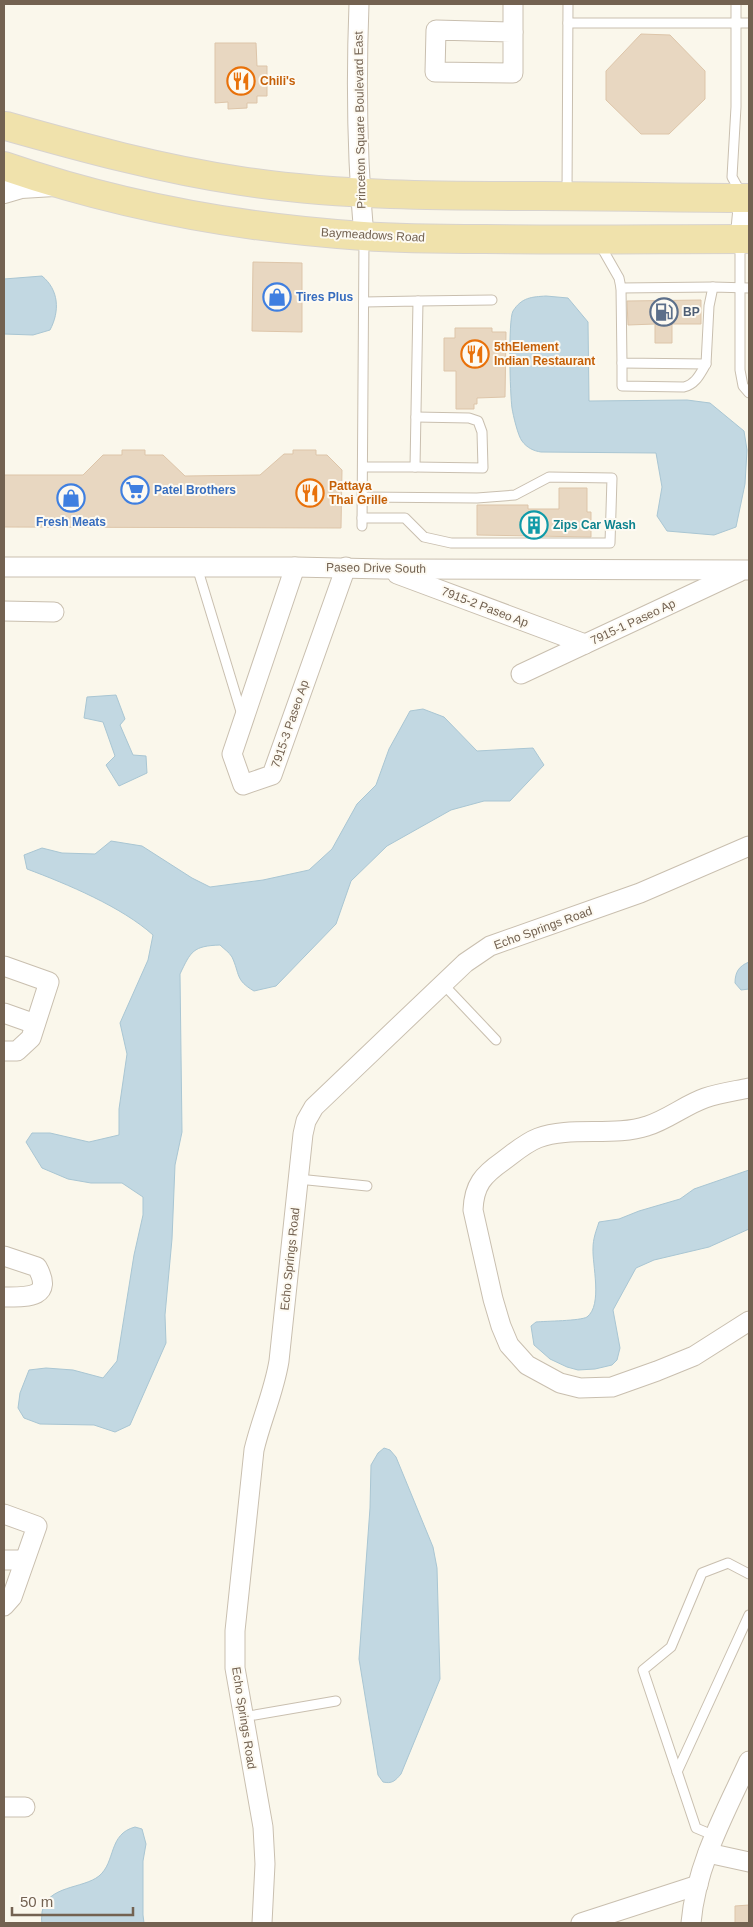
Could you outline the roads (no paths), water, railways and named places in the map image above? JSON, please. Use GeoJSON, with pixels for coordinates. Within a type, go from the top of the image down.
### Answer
{"type":"FeatureCollection","features":[{"type":"Feature","properties":{"kind":"main road"},"geometry":{"type":"LineString","coordinates":[[5,128],[131,160],[241,181],[360,193],[448,196],[747,196]]}},
{"type":"Feature","properties":{"kind":"main road","name":"Baymeadows Road"},"geometry":{"type":"LineString","coordinates":[[4,166],[55,184],[125,202],[282,229],[364,236],[493,240],[744,239]]}},
{"type":"Feature","properties":{"kind":"street","name":"Princeton Square Boulevard East"},"geometry":{"type":"LineString","coordinates":[[359,4],[357,64],[360,193],[364,236]]}},
{"type":"Feature","properties":{"kind":"street"},"geometry":{"type":"LineString","coordinates":[[513,4],[513,32],[513,73],[435,72],[436,30],[513,32]]}},
{"type":"Feature","properties":{"kind":"street"},"geometry":{"type":"LineString","coordinates":[[4,191],[21,186],[55,184]]}},
{"type":"Feature","properties":{"kind":"street"},"geometry":{"type":"LineString","coordinates":[[744,239],[747,196]]}},
{"type":"Feature","properties":{"kind":"street","name":"Paseo Drive South"},"geometry":{"type":"LineString","coordinates":[[4,567],[747,570]]}},
{"type":"Feature","properties":{"kind":"street","name":"7915-3 Paseo Ap"},"geometry":{"type":"LineString","coordinates":[[295,567],[232,754],[243,785],[272,775],[346,567]]}},
{"type":"Feature","properties":{"kind":"street","name":"7915-2 Paseo Ap"},"geometry":{"type":"LineString","coordinates":[[384,569],[585,644]]}},
{"type":"Feature","properties":{"kind":"street","name":"7915-1 Paseo Ap"},"geometry":{"type":"LineString","coordinates":[[521,674],[747,570]]}},
{"type":"Feature","properties":{"kind":"street"},"geometry":{"type":"LineString","coordinates":[[4,611],[54,612]]}},
{"type":"Feature","properties":{"kind":"street","name":"Echo Springs Road"},"geometry":{"type":"LineString","coordinates":[[262,1923],[263,1827],[235,1668],[236,1631],[254,1450],[259,1429],[276,1380],[303,1134],[306,1122],[314,1107],[464,963],[490,946],[640,893],[749,846]]}},
{"type":"Feature","properties":{"kind":"street"},"geometry":{"type":"LineString","coordinates":[[4,966],[49,982],[31,1038],[17,1051],[4,1051]]}},
{"type":"Feature","properties":{"kind":"street"},"geometry":{"type":"LineString","coordinates":[[4,1013],[35,1024]]}},
{"type":"Feature","properties":{"kind":"street"},"geometry":{"type":"LineString","coordinates":[[749,1088],[705,1098],[658,1122],[639,1128],[538,1138],[521,1147],[493,1168],[479,1182],[474,1196],[473,1210],[493,1299],[509,1345],[527,1365],[560,1383],[580,1388],[612,1387],[657,1372],[694,1356],[749,1321]]}},
{"type":"Feature","properties":{"kind":"street"},"geometry":{"type":"LineString","coordinates":[[4,1256],[37,1267],[42,1276],[41,1287],[37,1294],[29,1297],[4,1297]]}},
{"type":"Feature","properties":{"kind":"street"},"geometry":{"type":"LineString","coordinates":[[4,1514],[37,1526],[12,1597],[4,1606]]}},
{"type":"Feature","properties":{"kind":"street"},"geometry":{"type":"LineString","coordinates":[[4,1560],[24,1560]]}},
{"type":"Feature","properties":{"kind":"street"},"geometry":{"type":"LineString","coordinates":[[691,1923],[698,1885],[711,1844],[749,1761]]}},
{"type":"Feature","properties":{"kind":"street"},"geometry":{"type":"LineString","coordinates":[[4,1807],[25,1807]]}},
{"type":"Feature","properties":{"kind":"street"},"geometry":{"type":"LineString","coordinates":[[711,1844],[749,1862]]}},
{"type":"Feature","properties":{"kind":"street"},"geometry":{"type":"LineString","coordinates":[[581,1923],[611,1918],[698,1885]]}},
{"type":"Feature","properties":{"kind":"lane"},"geometry":{"type":"LineString","coordinates":[[567,196],[568,4]]}},
{"type":"Feature","properties":{"kind":"lane"},"geometry":{"type":"LineString","coordinates":[[736,4],[736,107],[732,177],[747,196]]}},
{"type":"Feature","properties":{"kind":"lane"},"geometry":{"type":"LineString","coordinates":[[568,24],[749,24]]}},
{"type":"Feature","properties":{"kind":"lane"},"geometry":{"type":"LineString","coordinates":[[362,496],[477,498],[515,495],[549,477],[612,478],[610,544],[451,544],[424,537],[405,518],[362,522],[362,496],[363,467],[364,236]]}},
{"type":"Feature","properties":{"kind":"lane"},"geometry":{"type":"LineString","coordinates":[[597,239],[619,278],[622,288],[622,386],[691,386],[706,364],[709,306],[713,287]]}},
{"type":"Feature","properties":{"kind":"lane"},"geometry":{"type":"LineString","coordinates":[[744,239],[740,288],[745,370],[743,386],[749,393]]}},
{"type":"Feature","properties":{"kind":"lane"},"geometry":{"type":"LineString","coordinates":[[622,288],[749,288]]}},
{"type":"Feature","properties":{"kind":"lane"},"geometry":{"type":"LineString","coordinates":[[364,302],[492,300]]}},
{"type":"Feature","properties":{"kind":"lane"},"geometry":{"type":"LineString","coordinates":[[415,467],[418,301]]}},
{"type":"Feature","properties":{"kind":"lane"},"geometry":{"type":"LineString","coordinates":[[622,363],[706,364]]}},
{"type":"Feature","properties":{"kind":"lane"},"geometry":{"type":"LineString","coordinates":[[363,467],[483,468],[482,432],[478,421],[468,418],[416,417]]}},
{"type":"Feature","properties":{"kind":"lane"},"geometry":{"type":"LineString","coordinates":[[197,567],[244,720]]}},
{"type":"Feature","properties":{"kind":"lane"},"geometry":{"type":"LineString","coordinates":[[444,984],[496,1040]]}},
{"type":"Feature","properties":{"kind":"lane"},"geometry":{"type":"LineString","coordinates":[[298,1179],[367,1186]]}},
{"type":"Feature","properties":{"kind":"lane"},"geometry":{"type":"LineString","coordinates":[[711,1844],[696,1828],[643,1670],[671,1647],[702,1574],[728,1564],[749,1574]]}},
{"type":"Feature","properties":{"kind":"lane"},"geometry":{"type":"LineString","coordinates":[[677,1772],[749,1615]]}},
{"type":"Feature","properties":{"kind":"lane"},"geometry":{"type":"LineString","coordinates":[[244,1717],[336,1700]]}},
{"type":"Feature","properties":{"kind":"water"},"geometry":{"type":"Polygon","coordinates":[[[42,276],[55,294],[55,316],[50,330],[33,335],[4,334],[4,279],[42,276]]]}},
{"type":"Feature","properties":{"kind":"water"},"geometry":{"type":"Polygon","coordinates":[[[532,297],[568,298],[588,322],[589,401],[687,400],[710,403],[744,431],[747,450],[745,484],[736,527],[714,535],[667,531],[657,516],[662,487],[656,453],[541,452],[531,449],[524,443],[517,430],[512,408],[511,317],[516,306],[524,300],[532,297]]]}},
{"type":"Feature","properties":{"kind":"water"},"geometry":{"type":"Polygon","coordinates":[[[116,695],[125,719],[120,725],[133,755],[146,756],[147,773],[119,786],[106,765],[115,756],[103,722],[84,718],[87,697],[116,695]]]}},
{"type":"Feature","properties":{"kind":"water"},"geometry":{"type":"Polygon","coordinates":[[[423,709],[444,717],[477,751],[533,748],[544,765],[510,801],[484,801],[451,810],[387,846],[351,881],[336,924],[276,986],[254,991],[248,987],[241,980],[232,957],[220,945],[198,949],[190,955],[180,974],[182,1132],[175,1165],[172,1239],[165,1315],[166,1343],[130,1425],[115,1432],[94,1425],[40,1424],[24,1418],[18,1408],[20,1393],[29,1370],[46,1368],[73,1370],[103,1378],[117,1361],[134,1255],[143,1215],[143,1197],[122,1183],[91,1183],[68,1179],[42,1168],[26,1142],[32,1133],[50,1133],[89,1142],[119,1135],[119,1109],[127,1054],[120,1023],[148,960],[153,935],[110,906],[76,889],[27,869],[24,855],[42,848],[62,853],[95,854],[111,841],[142,846],[192,878],[210,887],[263,880],[309,870],[332,849],[357,804],[376,785],[389,749],[410,711],[423,709]]]}},
{"type":"Feature","properties":{"kind":"water"},"geometry":{"type":"Polygon","coordinates":[[[749,962],[749,989],[741,990],[735,983],[736,976],[738,970],[749,962]]]}},
{"type":"Feature","properties":{"kind":"water"},"geometry":{"type":"Polygon","coordinates":[[[749,1170],[749,1229],[709,1247],[654,1260],[636,1268],[613,1310],[620,1348],[617,1360],[612,1365],[578,1370],[550,1359],[534,1345],[531,1326],[536,1322],[583,1318],[587,1317],[592,1311],[596,1294],[593,1245],[599,1222],[619,1219],[680,1199],[694,1189],[749,1170]]]}},
{"type":"Feature","properties":{"kind":"water"},"geometry":{"type":"Polygon","coordinates":[[[384,1448],[390,1450],[396,1457],[433,1547],[437,1568],[440,1679],[401,1774],[389,1783],[383,1782],[378,1775],[359,1659],[370,1508],[371,1465],[378,1453],[384,1448]]]}},
{"type":"Feature","properties":{"kind":"water"},"geometry":{"type":"Polygon","coordinates":[[[135,1827],[142,1829],[146,1844],[143,1861],[144,1923],[42,1923],[42,1912],[45,1903],[58,1892],[99,1876],[108,1863],[120,1836],[135,1827]]]}},
{"type":"Feature","properties":{"kind":"place","name":"Chili's"},"geometry":{"type":"Point","coordinates":[241,81]}},
{"type":"Feature","properties":{"kind":"place","name":"Tires Plus"},"geometry":{"type":"Point","coordinates":[277,297]}},
{"type":"Feature","properties":{"kind":"place","name":"BP"},"geometry":{"type":"Point","coordinates":[664,312]}},
{"type":"Feature","properties":{"kind":"place","name":"5thElement Indian Restaurant"},"geometry":{"type":"Point","coordinates":[475,354]}},
{"type":"Feature","properties":{"kind":"place","name":"Patel Brothers"},"geometry":{"type":"Point","coordinates":[135,490]}},
{"type":"Feature","properties":{"kind":"place","name":"Pattaya Thai Grille"},"geometry":{"type":"Point","coordinates":[310,493]}},
{"type":"Feature","properties":{"kind":"place","name":"Fresh Meats"},"geometry":{"type":"Point","coordinates":[71,498]}},
{"type":"Feature","properties":{"kind":"place","name":"Zips Car Wash"},"geometry":{"type":"Point","coordinates":[534,525]}}]}
